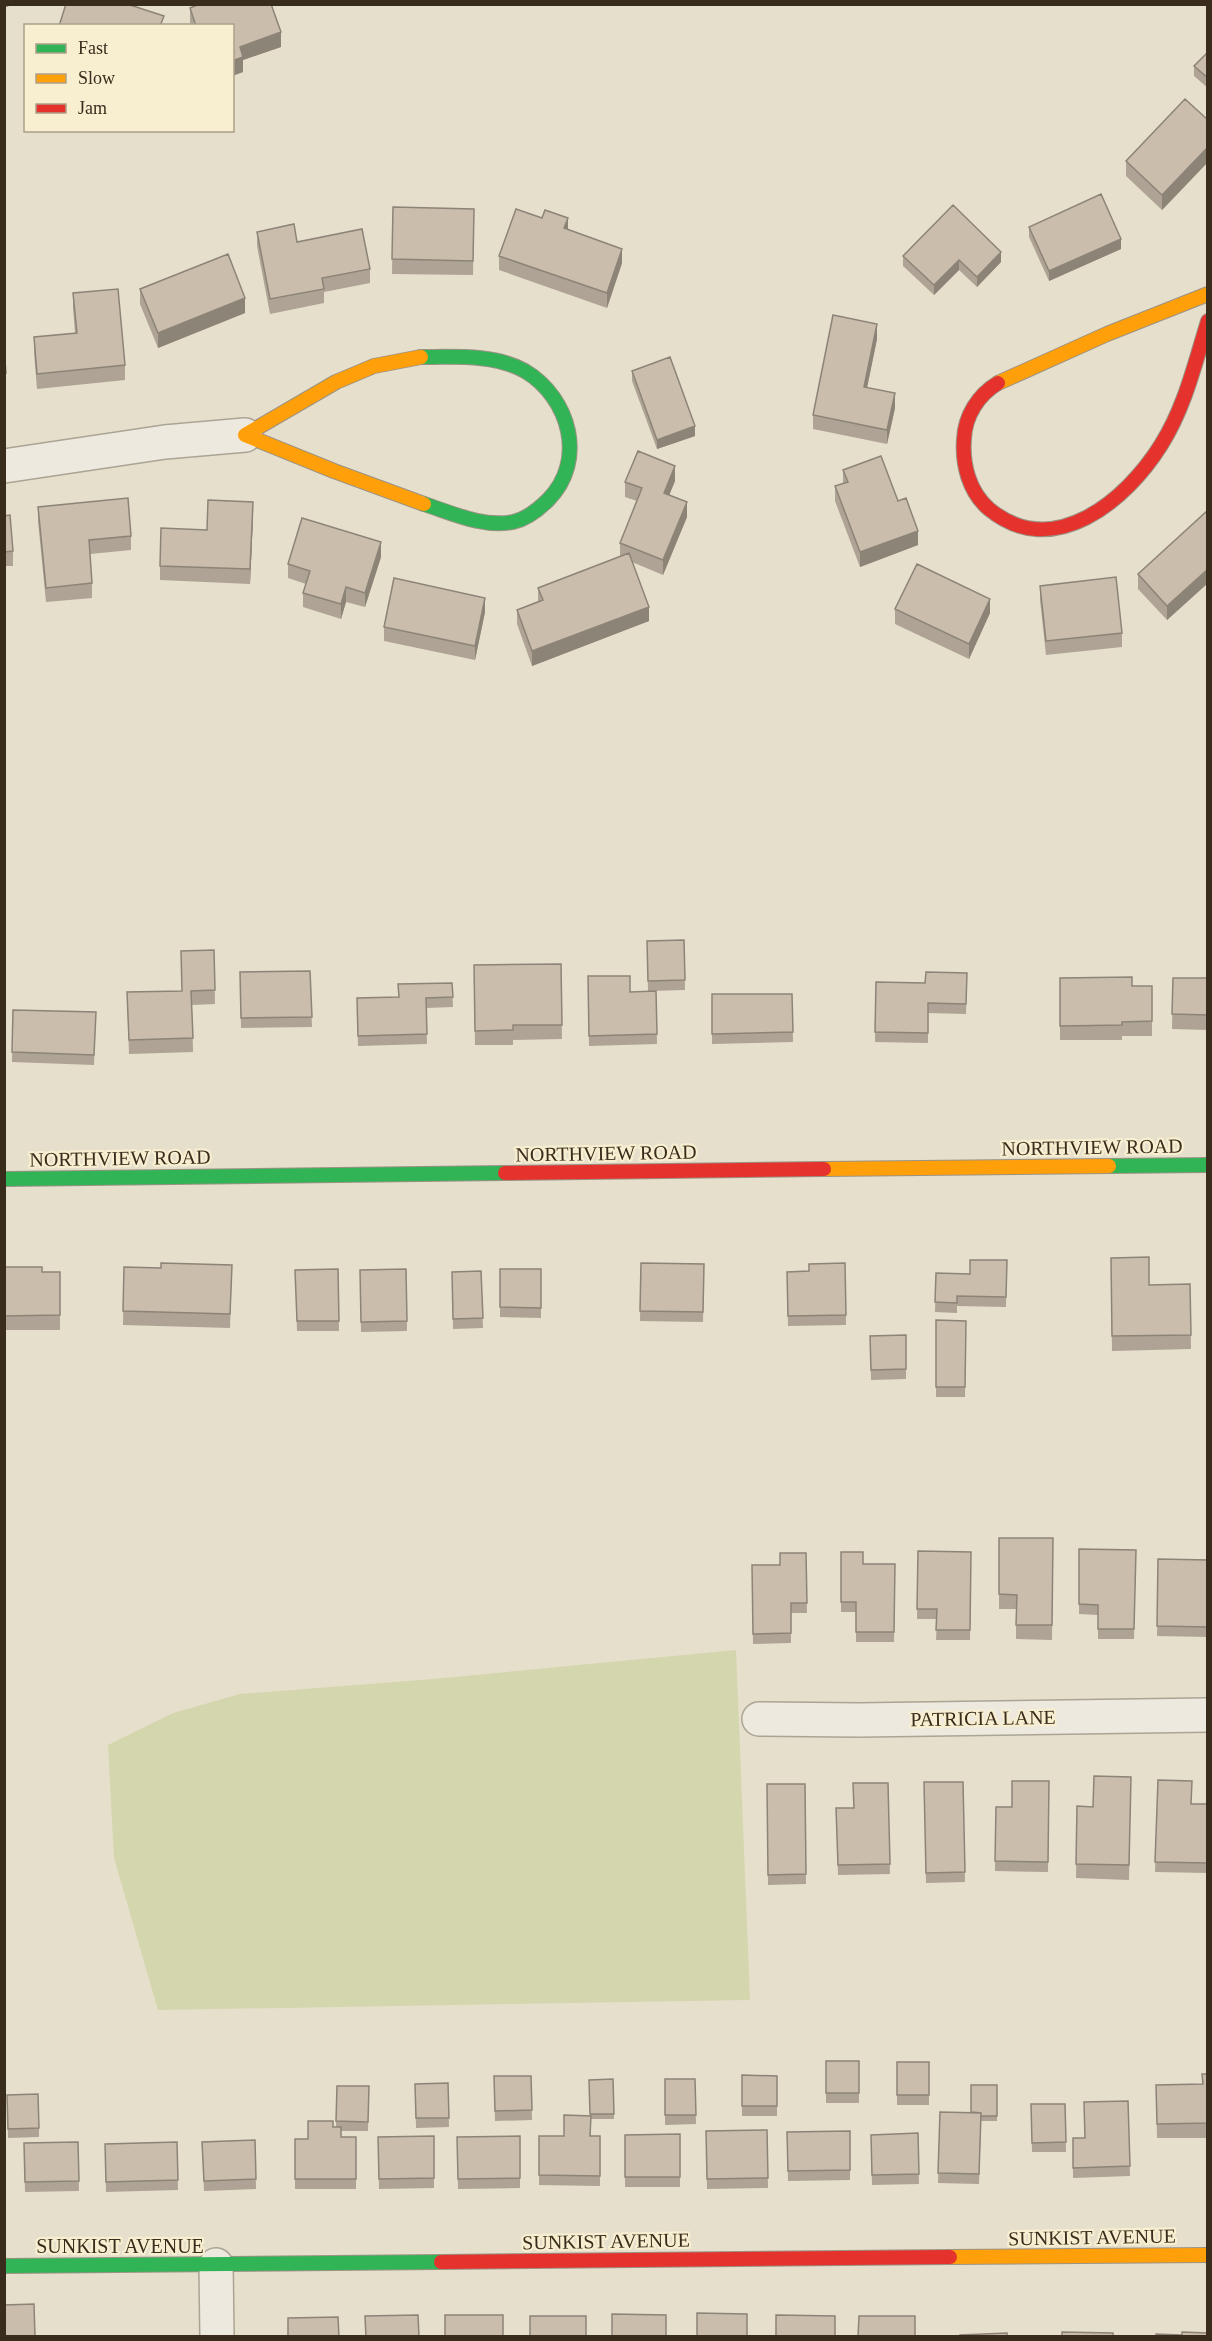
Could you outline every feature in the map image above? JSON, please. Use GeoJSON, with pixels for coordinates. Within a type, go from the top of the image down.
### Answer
{"type":"FeatureCollection","features":[{"type":"Feature","properties":{"kind":"street"},"geometry":{"type":"LineString","coordinates":[[1208,294],[1099,336],[1004,379],[986,391],[967,417],[963,440],[962,460],[967,480],[975,496],[1008,523],[1031,529],[1056,529],[1079,522],[1100,508],[1127,487],[1152,458],[1175,416],[1208,321]]}},
{"type":"Feature","properties":{"kind":"street"},"geometry":{"type":"LineString","coordinates":[[4,466],[165,442],[245,435],[336,382],[374,366],[421,357],[464,357],[505,364],[523,371],[538,381],[559,402],[569,429],[569,464],[562,483],[550,500],[532,514],[513,522],[481,523],[359,482],[245,435]]}},
{"type":"Feature","properties":{"kind":"street","name":"NORTHVIEW ROAD"},"geometry":{"type":"LineString","coordinates":[[4,1179],[1208,1165]]}},
{"type":"Feature","properties":{"kind":"street","name":"PATRICIA LANE"},"geometry":{"type":"LineString","coordinates":[[759,1719],[859,1720],[1208,1715]]}},
{"type":"Feature","properties":{"kind":"street","name":"SUNKIST AVENUE"},"geometry":{"type":"LineString","coordinates":[[4,2266],[1208,2255]]}},
{"type":"Feature","properties":{"kind":"street"},"geometry":{"type":"LineString","coordinates":[[216,2265],[217,2337]]}},
{"type":"Feature","properties":{"kind":"green space"},"geometry":{"type":"Polygon","coordinates":[[[736,1650],[750,2000],[158,2010],[114,1858],[108,1745],[173,1713],[240,1694],[433,1679],[736,1650]]]}},
{"type":"Feature","properties":{"kind":"building"},"geometry":{"type":"Polygon","coordinates":[[[66,4],[127,4],[164,16],[161,24],[60,24],[66,4]]]}},
{"type":"Feature","properties":{"kind":"building"},"geometry":{"type":"Polygon","coordinates":[[[200,4],[271,4],[281,32],[240,47],[243,57],[234,60],[234,24],[195,24],[190,8],[200,4]]]}},
{"type":"Feature","properties":{"kind":"building"},"geometry":{"type":"Polygon","coordinates":[[[1208,52],[1208,78],[1194,66],[1208,52]]]}},
{"type":"Feature","properties":{"kind":"building"},"geometry":{"type":"Polygon","coordinates":[[[1185,99],[1208,120],[1208,147],[1162,195],[1126,161],[1185,99]]]}},
{"type":"Feature","properties":{"kind":"building"},"geometry":{"type":"Polygon","coordinates":[[[1101,194],[1121,239],[1049,271],[1029,227],[1101,194]]]}},
{"type":"Feature","properties":{"kind":"building"},"geometry":{"type":"Polygon","coordinates":[[[953,205],[1001,252],[977,277],[959,260],[934,285],[903,256],[953,205]]]}},
{"type":"Feature","properties":{"kind":"building"},"geometry":{"type":"Polygon","coordinates":[[[393,207],[474,209],[473,261],[392,259],[393,207]]]}},
{"type":"Feature","properties":{"kind":"building"},"geometry":{"type":"Polygon","coordinates":[[[516,209],[542,218],[545,210],[568,218],[564,228],[622,249],[607,293],[499,256],[516,209]]]}},
{"type":"Feature","properties":{"kind":"building"},"geometry":{"type":"Polygon","coordinates":[[[294,224],[297,242],[362,229],[370,269],[322,278],[324,289],[270,299],[257,232],[294,224]]]}},
{"type":"Feature","properties":{"kind":"building"},"geometry":{"type":"Polygon","coordinates":[[[228,254],[245,298],[158,333],[140,289],[228,254]]]}},
{"type":"Feature","properties":{"kind":"building"},"geometry":{"type":"Polygon","coordinates":[[[118,289],[125,365],[37,374],[34,337],[77,333],[73,293],[118,289]]]}},
{"type":"Feature","properties":{"kind":"building"},"geometry":{"type":"Polygon","coordinates":[[[833,315],[877,324],[864,387],[895,393],[887,430],[813,415],[833,315]]]}},
{"type":"Feature","properties":{"kind":"building"},"geometry":{"type":"Polygon","coordinates":[[[4,350],[6,373],[4,373],[4,350]]]}},
{"type":"Feature","properties":{"kind":"building"},"geometry":{"type":"Polygon","coordinates":[[[670,357],[695,426],[657,440],[632,371],[670,357]]]}},
{"type":"Feature","properties":{"kind":"building"},"geometry":{"type":"Polygon","coordinates":[[[638,451],[675,466],[664,493],[687,502],[663,560],[620,543],[642,488],[625,482],[638,451]]]}},
{"type":"Feature","properties":{"kind":"building"},"geometry":{"type":"Polygon","coordinates":[[[881,456],[898,501],[906,498],[918,531],[860,552],[835,486],[848,482],[843,470],[881,456]]]}},
{"type":"Feature","properties":{"kind":"building"},"geometry":{"type":"Polygon","coordinates":[[[128,498],[131,536],[89,540],[92,583],[46,588],[38,507],[128,498]]]}},
{"type":"Feature","properties":{"kind":"building"},"geometry":{"type":"Polygon","coordinates":[[[208,500],[253,502],[250,569],[160,566],[161,528],[207,530],[208,500]]]}},
{"type":"Feature","properties":{"kind":"building"},"geometry":{"type":"Polygon","coordinates":[[[1207,511],[1208,569],[1167,606],[1138,574],[1207,511]]]}},
{"type":"Feature","properties":{"kind":"building"},"geometry":{"type":"Polygon","coordinates":[[[10,515],[13,551],[4,552],[4,516],[10,515]]]}},
{"type":"Feature","properties":{"kind":"building"},"geometry":{"type":"Polygon","coordinates":[[[302,518],[381,542],[365,593],[346,587],[341,604],[303,593],[310,571],[288,564],[302,518]]]}},
{"type":"Feature","properties":{"kind":"building"},"geometry":{"type":"Polygon","coordinates":[[[629,553],[649,607],[532,651],[517,610],[543,600],[538,588],[629,553]]]}},
{"type":"Feature","properties":{"kind":"building"},"geometry":{"type":"Polygon","coordinates":[[[917,564],[990,599],[969,644],[895,609],[917,564]]]}},
{"type":"Feature","properties":{"kind":"building"},"geometry":{"type":"Polygon","coordinates":[[[1116,577],[1122,633],[1046,641],[1040,586],[1116,577]]]}},
{"type":"Feature","properties":{"kind":"building"},"geometry":{"type":"Polygon","coordinates":[[[394,578],[485,598],[475,646],[384,627],[394,578]]]}},
{"type":"Feature","properties":{"kind":"building"},"geometry":{"type":"Polygon","coordinates":[[[684,940],[685,980],[648,981],[647,941],[684,940]]]}},
{"type":"Feature","properties":{"kind":"building"},"geometry":{"type":"Polygon","coordinates":[[[214,950],[215,990],[191,991],[193,1038],[129,1040],[127,992],[182,991],[181,951],[214,950]]]}},
{"type":"Feature","properties":{"kind":"building"},"geometry":{"type":"Polygon","coordinates":[[[561,964],[562,1025],[513,1025],[513,1030],[475,1031],[474,965],[561,964]]]}},
{"type":"Feature","properties":{"kind":"building"},"geometry":{"type":"Polygon","coordinates":[[[310,971],[312,1017],[241,1018],[240,972],[310,971]]]}},
{"type":"Feature","properties":{"kind":"building"},"geometry":{"type":"Polygon","coordinates":[[[926,972],[967,973],[966,1004],[928,1003],[928,1033],[875,1032],[876,982],[925,983],[926,972]]]}},
{"type":"Feature","properties":{"kind":"building"},"geometry":{"type":"Polygon","coordinates":[[[588,976],[630,976],[630,992],[656,991],[657,1034],[589,1036],[588,976]]]}},
{"type":"Feature","properties":{"kind":"building"},"geometry":{"type":"Polygon","coordinates":[[[1132,977],[1132,986],[1152,986],[1152,1021],[1122,1022],[1122,1025],[1060,1026],[1060,978],[1132,977]]]}},
{"type":"Feature","properties":{"kind":"building"},"geometry":{"type":"Polygon","coordinates":[[[1173,978],[1208,978],[1208,1015],[1172,1014],[1173,978]]]}},
{"type":"Feature","properties":{"kind":"building"},"geometry":{"type":"Polygon","coordinates":[[[452,983],[453,997],[426,998],[427,1034],[358,1036],[357,998],[399,997],[398,984],[452,983]]]}},
{"type":"Feature","properties":{"kind":"building"},"geometry":{"type":"Polygon","coordinates":[[[712,994],[792,994],[793,1032],[712,1034],[712,994]]]}},
{"type":"Feature","properties":{"kind":"building"},"geometry":{"type":"Polygon","coordinates":[[[13,1010],[96,1012],[94,1055],[12,1052],[13,1010]]]}},
{"type":"Feature","properties":{"kind":"building"},"geometry":{"type":"Polygon","coordinates":[[[1149,1257],[1149,1285],[1190,1284],[1191,1335],[1112,1336],[1111,1258],[1149,1257]]]}},
{"type":"Feature","properties":{"kind":"building"},"geometry":{"type":"Polygon","coordinates":[[[970,1260],[1007,1260],[1006,1297],[957,1296],[957,1303],[935,1302],[936,1273],[970,1274],[970,1260]]]}},
{"type":"Feature","properties":{"kind":"building"},"geometry":{"type":"Polygon","coordinates":[[[161,1263],[232,1265],[230,1314],[123,1311],[124,1267],[161,1268],[161,1263]]]}},
{"type":"Feature","properties":{"kind":"building"},"geometry":{"type":"Polygon","coordinates":[[[641,1263],[704,1264],[703,1312],[640,1311],[641,1263]]]}},
{"type":"Feature","properties":{"kind":"building"},"geometry":{"type":"Polygon","coordinates":[[[845,1263],[846,1315],[788,1316],[787,1272],[809,1271],[809,1264],[845,1263]]]}},
{"type":"Feature","properties":{"kind":"building"},"geometry":{"type":"Polygon","coordinates":[[[4,1267],[42,1267],[42,1272],[60,1272],[60,1315],[4,1316],[4,1267]]]}},
{"type":"Feature","properties":{"kind":"building"},"geometry":{"type":"Polygon","coordinates":[[[338,1269],[339,1321],[297,1321],[295,1270],[338,1269]]]}},
{"type":"Feature","properties":{"kind":"building"},"geometry":{"type":"Polygon","coordinates":[[[406,1269],[407,1321],[361,1322],[360,1270],[406,1269]]]}},
{"type":"Feature","properties":{"kind":"building"},"geometry":{"type":"Polygon","coordinates":[[[500,1269],[541,1269],[541,1308],[500,1307],[500,1269]]]}},
{"type":"Feature","properties":{"kind":"building"},"geometry":{"type":"Polygon","coordinates":[[[481,1271],[483,1318],[453,1319],[452,1272],[481,1271]]]}},
{"type":"Feature","properties":{"kind":"building"},"geometry":{"type":"Polygon","coordinates":[[[936,1320],[966,1321],[965,1387],[936,1387],[936,1320]]]}},
{"type":"Feature","properties":{"kind":"building"},"geometry":{"type":"Polygon","coordinates":[[[906,1335],[906,1369],[871,1370],[870,1336],[906,1335]]]}},
{"type":"Feature","properties":{"kind":"building"},"geometry":{"type":"Polygon","coordinates":[[[999,1538],[1053,1538],[1052,1625],[1016,1625],[1017,1595],[999,1594],[999,1538]]]}},
{"type":"Feature","properties":{"kind":"building"},"geometry":{"type":"Polygon","coordinates":[[[1079,1549],[1136,1550],[1134,1629],[1098,1629],[1098,1605],[1079,1604],[1079,1549]]]}},
{"type":"Feature","properties":{"kind":"building"},"geometry":{"type":"Polygon","coordinates":[[[918,1551],[971,1552],[970,1630],[936,1630],[937,1609],[917,1609],[918,1551]]]}},
{"type":"Feature","properties":{"kind":"building"},"geometry":{"type":"Polygon","coordinates":[[[841,1552],[863,1552],[863,1564],[895,1564],[894,1632],[856,1632],[856,1602],[841,1602],[841,1552]]]}},
{"type":"Feature","properties":{"kind":"building"},"geometry":{"type":"Polygon","coordinates":[[[780,1553],[806,1553],[807,1603],[791,1603],[791,1633],[753,1634],[752,1565],[780,1565],[780,1553]]]}},
{"type":"Feature","properties":{"kind":"building"},"geometry":{"type":"Polygon","coordinates":[[[1158,1559],[1208,1560],[1208,1627],[1157,1626],[1158,1559]]]}},
{"type":"Feature","properties":{"kind":"building"},"geometry":{"type":"Polygon","coordinates":[[[1094,1776],[1131,1777],[1129,1865],[1076,1864],[1077,1806],[1093,1807],[1094,1776]]]}},
{"type":"Feature","properties":{"kind":"building"},"geometry":{"type":"Polygon","coordinates":[[[1158,1780],[1192,1781],[1191,1804],[1208,1804],[1208,1863],[1155,1862],[1158,1780]]]}},
{"type":"Feature","properties":{"kind":"building"},"geometry":{"type":"Polygon","coordinates":[[[1012,1781],[1049,1781],[1048,1862],[995,1861],[996,1807],[1012,1807],[1012,1781]]]}},
{"type":"Feature","properties":{"kind":"building"},"geometry":{"type":"Polygon","coordinates":[[[924,1782],[963,1782],[965,1872],[926,1873],[924,1782]]]}},
{"type":"Feature","properties":{"kind":"building"},"geometry":{"type":"Polygon","coordinates":[[[853,1783],[888,1783],[890,1864],[838,1865],[836,1808],[854,1808],[853,1783]]]}},
{"type":"Feature","properties":{"kind":"building"},"geometry":{"type":"Polygon","coordinates":[[[767,1784],[805,1784],[806,1874],[768,1875],[767,1784]]]}},
{"type":"Feature","properties":{"kind":"building"},"geometry":{"type":"Polygon","coordinates":[[[826,2061],[859,2061],[859,2093],[826,2093],[826,2061]]]}},
{"type":"Feature","properties":{"kind":"building"},"geometry":{"type":"Polygon","coordinates":[[[897,2062],[929,2062],[929,2095],[897,2095],[897,2062]]]}},
{"type":"Feature","properties":{"kind":"building"},"geometry":{"type":"Polygon","coordinates":[[[1202,2074],[1208,2074],[1208,2123],[1157,2124],[1156,2085],[1203,2084],[1202,2074]]]}},
{"type":"Feature","properties":{"kind":"building"},"geometry":{"type":"Polygon","coordinates":[[[742,2075],[777,2076],[777,2106],[742,2106],[742,2075]]]}},
{"type":"Feature","properties":{"kind":"building"},"geometry":{"type":"Polygon","coordinates":[[[494,2076],[531,2076],[532,2110],[495,2111],[494,2076]]]}},
{"type":"Feature","properties":{"kind":"building"},"geometry":{"type":"Polygon","coordinates":[[[613,2079],[614,2114],[590,2114],[589,2080],[613,2079]]]}},
{"type":"Feature","properties":{"kind":"building"},"geometry":{"type":"Polygon","coordinates":[[[665,2079],[695,2079],[696,2115],[665,2115],[665,2079]]]}},
{"type":"Feature","properties":{"kind":"building"},"geometry":{"type":"Polygon","coordinates":[[[448,2083],[449,2118],[416,2118],[415,2084],[448,2083]]]}},
{"type":"Feature","properties":{"kind":"building"},"geometry":{"type":"Polygon","coordinates":[[[971,2085],[997,2085],[997,2116],[981,2116],[981,2113],[971,2112],[971,2085]]]}},
{"type":"Feature","properties":{"kind":"building"},"geometry":{"type":"Polygon","coordinates":[[[337,2086],[369,2086],[368,2122],[336,2121],[337,2086]]]}},
{"type":"Feature","properties":{"kind":"building"},"geometry":{"type":"Polygon","coordinates":[[[38,2094],[39,2128],[8,2129],[7,2095],[38,2094]]]}},
{"type":"Feature","properties":{"kind":"building"},"geometry":{"type":"Polygon","coordinates":[[[1128,2101],[1130,2166],[1073,2168],[1073,2138],[1085,2138],[1084,2102],[1128,2101]]]}},
{"type":"Feature","properties":{"kind":"building"},"geometry":{"type":"Polygon","coordinates":[[[1031,2104],[1065,2104],[1066,2142],[1032,2143],[1031,2104]]]}},
{"type":"Feature","properties":{"kind":"building"},"geometry":{"type":"Polygon","coordinates":[[[940,2112],[981,2113],[979,2174],[938,2173],[940,2112]]]}},
{"type":"Feature","properties":{"kind":"building"},"geometry":{"type":"Polygon","coordinates":[[[564,2115],[591,2116],[590,2136],[600,2136],[600,2176],[539,2175],[539,2136],[564,2136],[564,2115]]]}},
{"type":"Feature","properties":{"kind":"building"},"geometry":{"type":"Polygon","coordinates":[[[308,2121],[333,2121],[333,2127],[341,2127],[341,2137],[356,2137],[356,2179],[295,2179],[295,2139],[308,2139],[308,2121]]]}},
{"type":"Feature","properties":{"kind":"building"},"geometry":{"type":"Polygon","coordinates":[[[767,2130],[768,2178],[707,2179],[706,2131],[767,2130]]]}},
{"type":"Feature","properties":{"kind":"building"},"geometry":{"type":"Polygon","coordinates":[[[850,2131],[850,2170],[788,2171],[787,2132],[850,2131]]]}},
{"type":"Feature","properties":{"kind":"building"},"geometry":{"type":"Polygon","coordinates":[[[918,2133],[919,2174],[872,2175],[871,2135],[918,2133]]]}},
{"type":"Feature","properties":{"kind":"building"},"geometry":{"type":"Polygon","coordinates":[[[680,2134],[680,2177],[625,2177],[625,2135],[680,2134]]]}},
{"type":"Feature","properties":{"kind":"building"},"geometry":{"type":"Polygon","coordinates":[[[434,2136],[434,2178],[379,2179],[378,2137],[434,2136]]]}},
{"type":"Feature","properties":{"kind":"building"},"geometry":{"type":"Polygon","coordinates":[[[520,2136],[520,2178],[458,2179],[457,2137],[520,2136]]]}},
{"type":"Feature","properties":{"kind":"building"},"geometry":{"type":"Polygon","coordinates":[[[255,2140],[256,2179],[204,2181],[202,2142],[255,2140]]]}},
{"type":"Feature","properties":{"kind":"building"},"geometry":{"type":"Polygon","coordinates":[[[78,2142],[79,2181],[25,2182],[24,2143],[78,2142]]]}},
{"type":"Feature","properties":{"kind":"building"},"geometry":{"type":"Polygon","coordinates":[[[177,2142],[178,2180],[106,2182],[105,2144],[177,2142]]]}},
{"type":"Feature","properties":{"kind":"building"},"geometry":{"type":"Polygon","coordinates":[[[34,2304],[35,2337],[4,2337],[4,2305],[34,2304]]]}},
{"type":"Feature","properties":{"kind":"building"},"geometry":{"type":"Polygon","coordinates":[[[697,2313],[747,2314],[747,2337],[697,2337],[697,2313]]]}},
{"type":"Feature","properties":{"kind":"building"},"geometry":{"type":"Polygon","coordinates":[[[612,2314],[666,2315],[666,2337],[612,2337],[612,2314]]]}},
{"type":"Feature","properties":{"kind":"building"},"geometry":{"type":"Polygon","coordinates":[[[418,2315],[419,2337],[366,2337],[365,2316],[418,2315]]]}},
{"type":"Feature","properties":{"kind":"building"},"geometry":{"type":"Polygon","coordinates":[[[445,2315],[503,2315],[503,2337],[445,2337],[445,2315]]]}},
{"type":"Feature","properties":{"kind":"building"},"geometry":{"type":"Polygon","coordinates":[[[776,2315],[835,2316],[835,2337],[776,2337],[776,2315]]]}},
{"type":"Feature","properties":{"kind":"building"},"geometry":{"type":"Polygon","coordinates":[[[530,2316],[586,2316],[586,2337],[530,2337],[530,2316]]]}},
{"type":"Feature","properties":{"kind":"building"},"geometry":{"type":"Polygon","coordinates":[[[859,2316],[915,2316],[915,2337],[858,2337],[859,2316]]]}},
{"type":"Feature","properties":{"kind":"building"},"geometry":{"type":"Polygon","coordinates":[[[338,2317],[339,2337],[288,2337],[288,2318],[338,2317]]]}},
{"type":"Feature","properties":{"kind":"building"},"geometry":{"type":"Polygon","coordinates":[[[1062,2332],[1113,2333],[1113,2337],[1062,2337],[1062,2332]]]}},
{"type":"Feature","properties":{"kind":"building"},"geometry":{"type":"Polygon","coordinates":[[[1182,2332],[1208,2333],[1208,2337],[1156,2337],[1156,2334],[1182,2335],[1182,2332]]]}},
{"type":"Feature","properties":{"kind":"building"},"geometry":{"type":"Polygon","coordinates":[[[1007,2333],[1007,2337],[960,2337],[960,2335],[1007,2333]]]}},
{"type":"Feature","properties":{"kind":"traffic: fast"},"geometry":{"type":"LineString","coordinates":[[421,357],[488,359],[525,371],[541,383],[553,397],[568,431],[570,449],[567,467],[560,484],[548,500],[518,521],[490,523],[424,504]]}},
{"type":"Feature","properties":{"kind":"traffic: fast"},"geometry":{"type":"LineString","coordinates":[[1109,1166],[1208,1165]]}},
{"type":"Feature","properties":{"kind":"traffic: fast"},"geometry":{"type":"LineString","coordinates":[[4,1179],[505,1173]]}},
{"type":"Feature","properties":{"kind":"traffic: fast"},"geometry":{"type":"LineString","coordinates":[[4,2266],[441,2262]]}},
{"type":"Feature","properties":{"kind":"traffic: slow"},"geometry":{"type":"LineString","coordinates":[[998,383],[1107,334],[1208,294]]}},
{"type":"Feature","properties":{"kind":"traffic: slow"},"geometry":{"type":"LineString","coordinates":[[421,357],[374,366],[336,382],[245,435],[424,504]]}},
{"type":"Feature","properties":{"kind":"traffic: slow"},"geometry":{"type":"LineString","coordinates":[[824,1169],[1109,1166]]}},
{"type":"Feature","properties":{"kind":"traffic: slow"},"geometry":{"type":"LineString","coordinates":[[950,2257],[1208,2255]]}},
{"type":"Feature","properties":{"kind":"traffic: jam"},"geometry":{"type":"LineString","coordinates":[[998,383],[979,400],[967,422],[964,458],[968,477],[982,502],[1013,524],[1038,529],[1062,527],[1086,518],[1108,504],[1146,466],[1161,445],[1177,416],[1189,385],[1208,321]]}},
{"type":"Feature","properties":{"kind":"traffic: jam"},"geometry":{"type":"LineString","coordinates":[[505,1173],[824,1169]]}},
{"type":"Feature","properties":{"kind":"traffic: jam"},"geometry":{"type":"LineString","coordinates":[[441,2262],[950,2257]]}}]}
